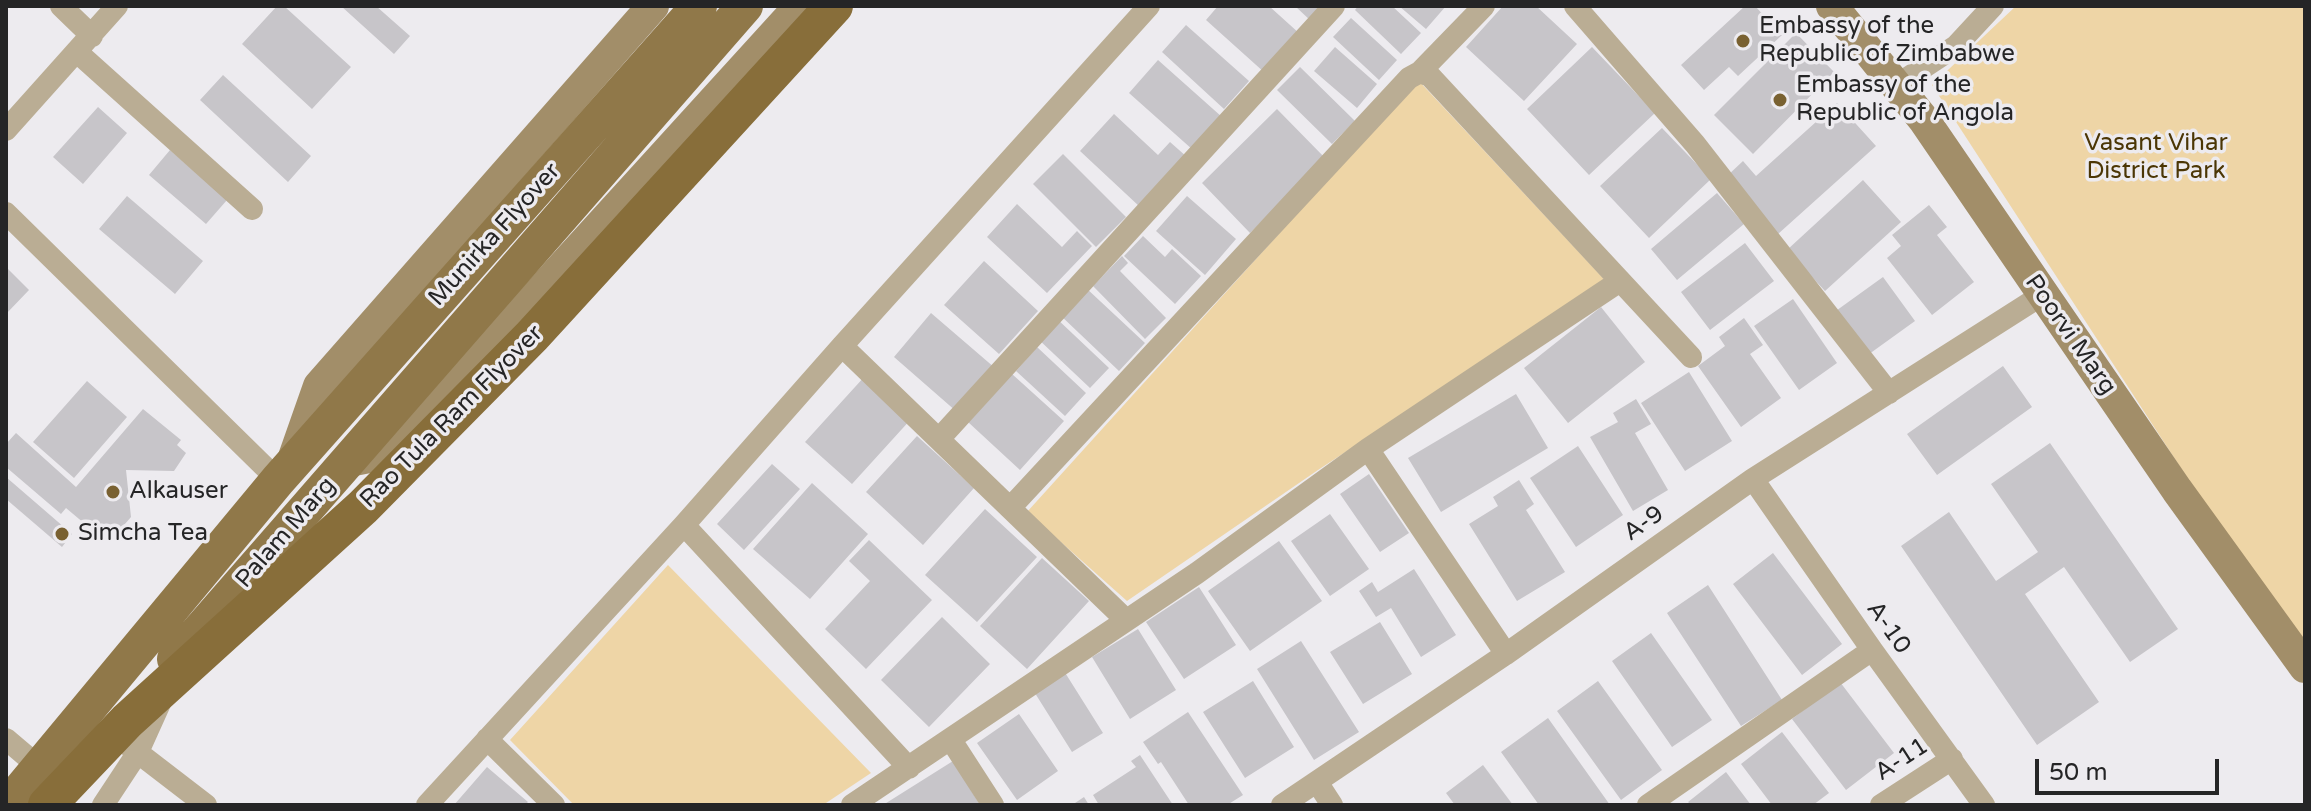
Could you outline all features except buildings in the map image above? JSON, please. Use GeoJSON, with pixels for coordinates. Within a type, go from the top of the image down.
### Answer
{"type":"FeatureCollection","features":[{"type":"Feature","properties":{"kind":"highway","name":"Rao Tula Ram Flyover"},"geometry":{"type":"LineString","coordinates":[[24,803],[127,721],[363,507],[532,336],[834,6]]}},
{"type":"Feature","properties":{"kind":"main road","name":"Palam Marg"},"geometry":{"type":"LineString","coordinates":[[24,803],[39,767],[285,472],[319,386],[653,6]]}},
{"type":"Feature","properties":{"kind":"main road","name":"Munirka Flyover"},"geometry":{"type":"LineString","coordinates":[[285,472],[699,6]]}},
{"type":"Feature","properties":{"kind":"main road","name":"Munirka Flyover"},"geometry":{"type":"LineString","coordinates":[[349,461],[745,6]]}},
{"type":"Feature","properties":{"kind":"main road","name":"Palam Marg"},"geometry":{"type":"LineString","coordinates":[[24,803],[86,757],[349,461],[394,452],[800,6]]}},
{"type":"Feature","properties":{"kind":"main road","name":"Poorvi Marg"},"geometry":{"type":"LineString","coordinates":[[1832,6],[1924,120],[2177,490],[2305,667]]}},
{"type":"Feature","properties":{"kind":"street"},"geometry":{"type":"LineString","coordinates":[[61,6],[84,44],[252,209]]}},
{"type":"Feature","properties":{"kind":"street"},"geometry":{"type":"LineString","coordinates":[[6,130],[117,6]]}},
{"type":"Feature","properties":{"kind":"street"},"geometry":{"type":"LineString","coordinates":[[427,805],[684,525],[1149,6]]}},
{"type":"Feature","properties":{"kind":"street"},"geometry":{"type":"LineString","coordinates":[[939,439],[1334,6]]}},
{"type":"Feature","properties":{"kind":"street"},"geometry":{"type":"LineString","coordinates":[[1010,508],[1409,78],[1420,72],[1484,6]]}},
{"type":"Feature","properties":{"kind":"street"},"geometry":{"type":"LineString","coordinates":[[1575,6],[1695,144],[1889,393]]}},
{"type":"Feature","properties":{"kind":"street"},"geometry":{"type":"LineString","coordinates":[[1897,85],[1956,46],[1993,6]]}},
{"type":"Feature","properties":{"kind":"street"},"geometry":{"type":"LineString","coordinates":[[1420,72],[1430,76],[1691,357]]}},
{"type":"Feature","properties":{"kind":"street"},"geometry":{"type":"LineString","coordinates":[[6,213],[285,472]]}},
{"type":"Feature","properties":{"kind":"street"},"geometry":{"type":"LineString","coordinates":[[852,805],[1197,573],[1368,449],[1620,281]]}},
{"type":"Feature","properties":{"kind":"street","name":"A-9"},"geometry":{"type":"LineString","coordinates":[[1282,805],[1506,654],[1753,479],[2042,295]]}},
{"type":"Feature","properties":{"kind":"street"},"geometry":{"type":"LineString","coordinates":[[842,346],[1126,620]]}},
{"type":"Feature","properties":{"kind":"street"},"geometry":{"type":"LineString","coordinates":[[1368,449],[1506,654]]}},
{"type":"Feature","properties":{"kind":"street","name":"A-10"},"geometry":{"type":"LineString","coordinates":[[1753,479],[1984,805]]}},
{"type":"Feature","properties":{"kind":"street"},"geometry":{"type":"LineString","coordinates":[[684,525],[909,768]]}},
{"type":"Feature","properties":{"kind":"street"},"geometry":{"type":"LineString","coordinates":[[103,805],[138,752],[185,649]]}},
{"type":"Feature","properties":{"kind":"street"},"geometry":{"type":"LineString","coordinates":[[1648,805],[1872,650]]}},
{"type":"Feature","properties":{"kind":"street"},"geometry":{"type":"LineString","coordinates":[[110,731],[206,805]]}},
{"type":"Feature","properties":{"kind":"street"},"geometry":{"type":"LineString","coordinates":[[6,739],[39,767]]}},
{"type":"Feature","properties":{"kind":"street"},"geometry":{"type":"LineString","coordinates":[[487,739],[554,805]]}},
{"type":"Feature","properties":{"kind":"street"},"geometry":{"type":"LineString","coordinates":[[951,740],[993,805]]}},
{"type":"Feature","properties":{"kind":"street","name":"A-11"},"geometry":{"type":"LineString","coordinates":[[1881,805],[1952,759]]}},
{"type":"Feature","properties":{"kind":"street"},"geometry":{"type":"LineString","coordinates":[[1317,782],[1332,805]]}},
{"type":"Feature","properties":{"kind":"green space","name":"Vasant Vihar District Park"},"geometry":{"type":"Polygon","coordinates":[[[2016,6],[2305,6],[2305,642],[2208,510],[1932,85],[2016,6]]]}},
{"type":"Feature","properties":{"kind":"green space"},"geometry":{"type":"Polygon","coordinates":[[[1418,80],[1605,280],[1127,601],[1027,512],[1418,80]]]}},
{"type":"Feature","properties":{"kind":"green space"},"geometry":{"type":"Polygon","coordinates":[[[668,565],[871,773],[823,805],[574,805],[510,740],[668,565]]]}},
{"type":"Feature","properties":{"kind":"place","name":"Embassy of the Republic of Zimbabwe"},"geometry":{"type":"Point","coordinates":[1743,41]}},
{"type":"Feature","properties":{"kind":"place","name":"Embassy of the Republic of Angola"},"geometry":{"type":"Point","coordinates":[1780,100]}},
{"type":"Feature","properties":{"kind":"place","name":"Alkauser"},"geometry":{"type":"Point","coordinates":[113,492]}},
{"type":"Feature","properties":{"kind":"place","name":"Simcha Tea"},"geometry":{"type":"Point","coordinates":[62,534]}}]}
